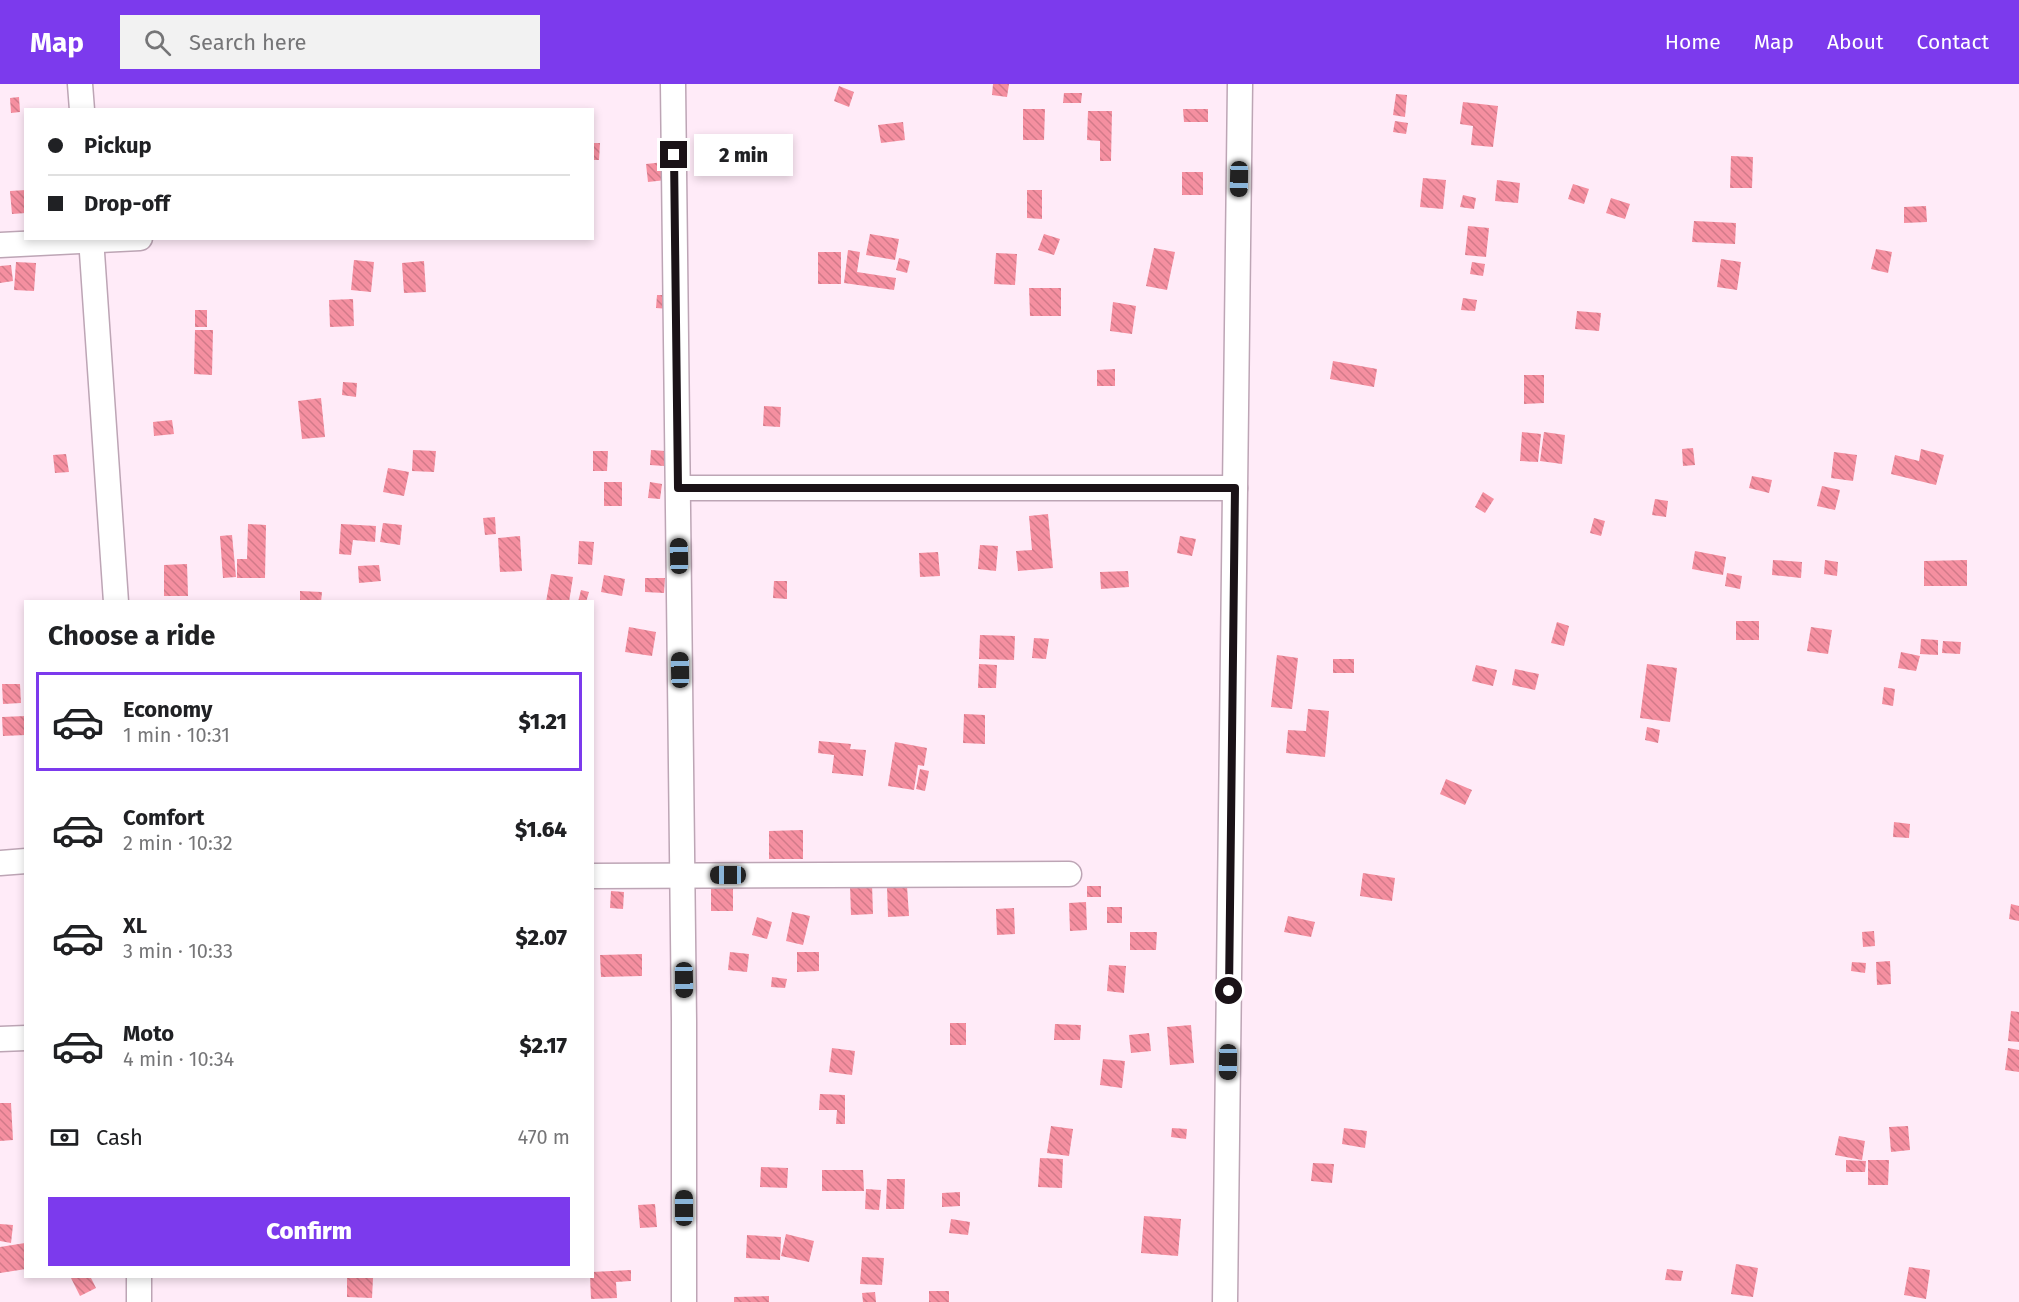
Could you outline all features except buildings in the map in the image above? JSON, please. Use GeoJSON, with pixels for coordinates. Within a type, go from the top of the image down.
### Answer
{"type":"FeatureCollection","features":[{"type":"Feature","properties":{"kind":"street"},"geometry":{"type":"LineString","coordinates":[[80,84],[82,108]]}},
{"type":"Feature","properties":{"kind":"street"},"geometry":{"type":"LineString","coordinates":[[673,84],[683,876],[684,1302]]}},
{"type":"Feature","properties":{"kind":"street"},"geometry":{"type":"LineString","coordinates":[[1225,1302],[1240,84]]}},
{"type":"Feature","properties":{"kind":"street"},"geometry":{"type":"LineString","coordinates":[[0,245],[91,240],[116,600]]}},
{"type":"Feature","properties":{"kind":"street"},"geometry":{"type":"LineString","coordinates":[[678,488],[1235,488]]}},
{"type":"Feature","properties":{"kind":"street"},"geometry":{"type":"LineString","coordinates":[[0,863],[24,861]]}},
{"type":"Feature","properties":{"kind":"street"},"geometry":{"type":"LineString","coordinates":[[594,876],[1070,874]]}},
{"type":"Feature","properties":{"kind":"street"},"geometry":{"type":"LineString","coordinates":[[0,1039],[24,1038]]}},
{"type":"Feature","properties":{"kind":"street"},"geometry":{"type":"LineString","coordinates":[[139,1278],[139,1302]]}},
{"type":"Feature","properties":{"kind":"route"},"geometry":{"type":"LineString","coordinates":[[674,155],[678,488],[1235,488],[1229,991]]}}]}
